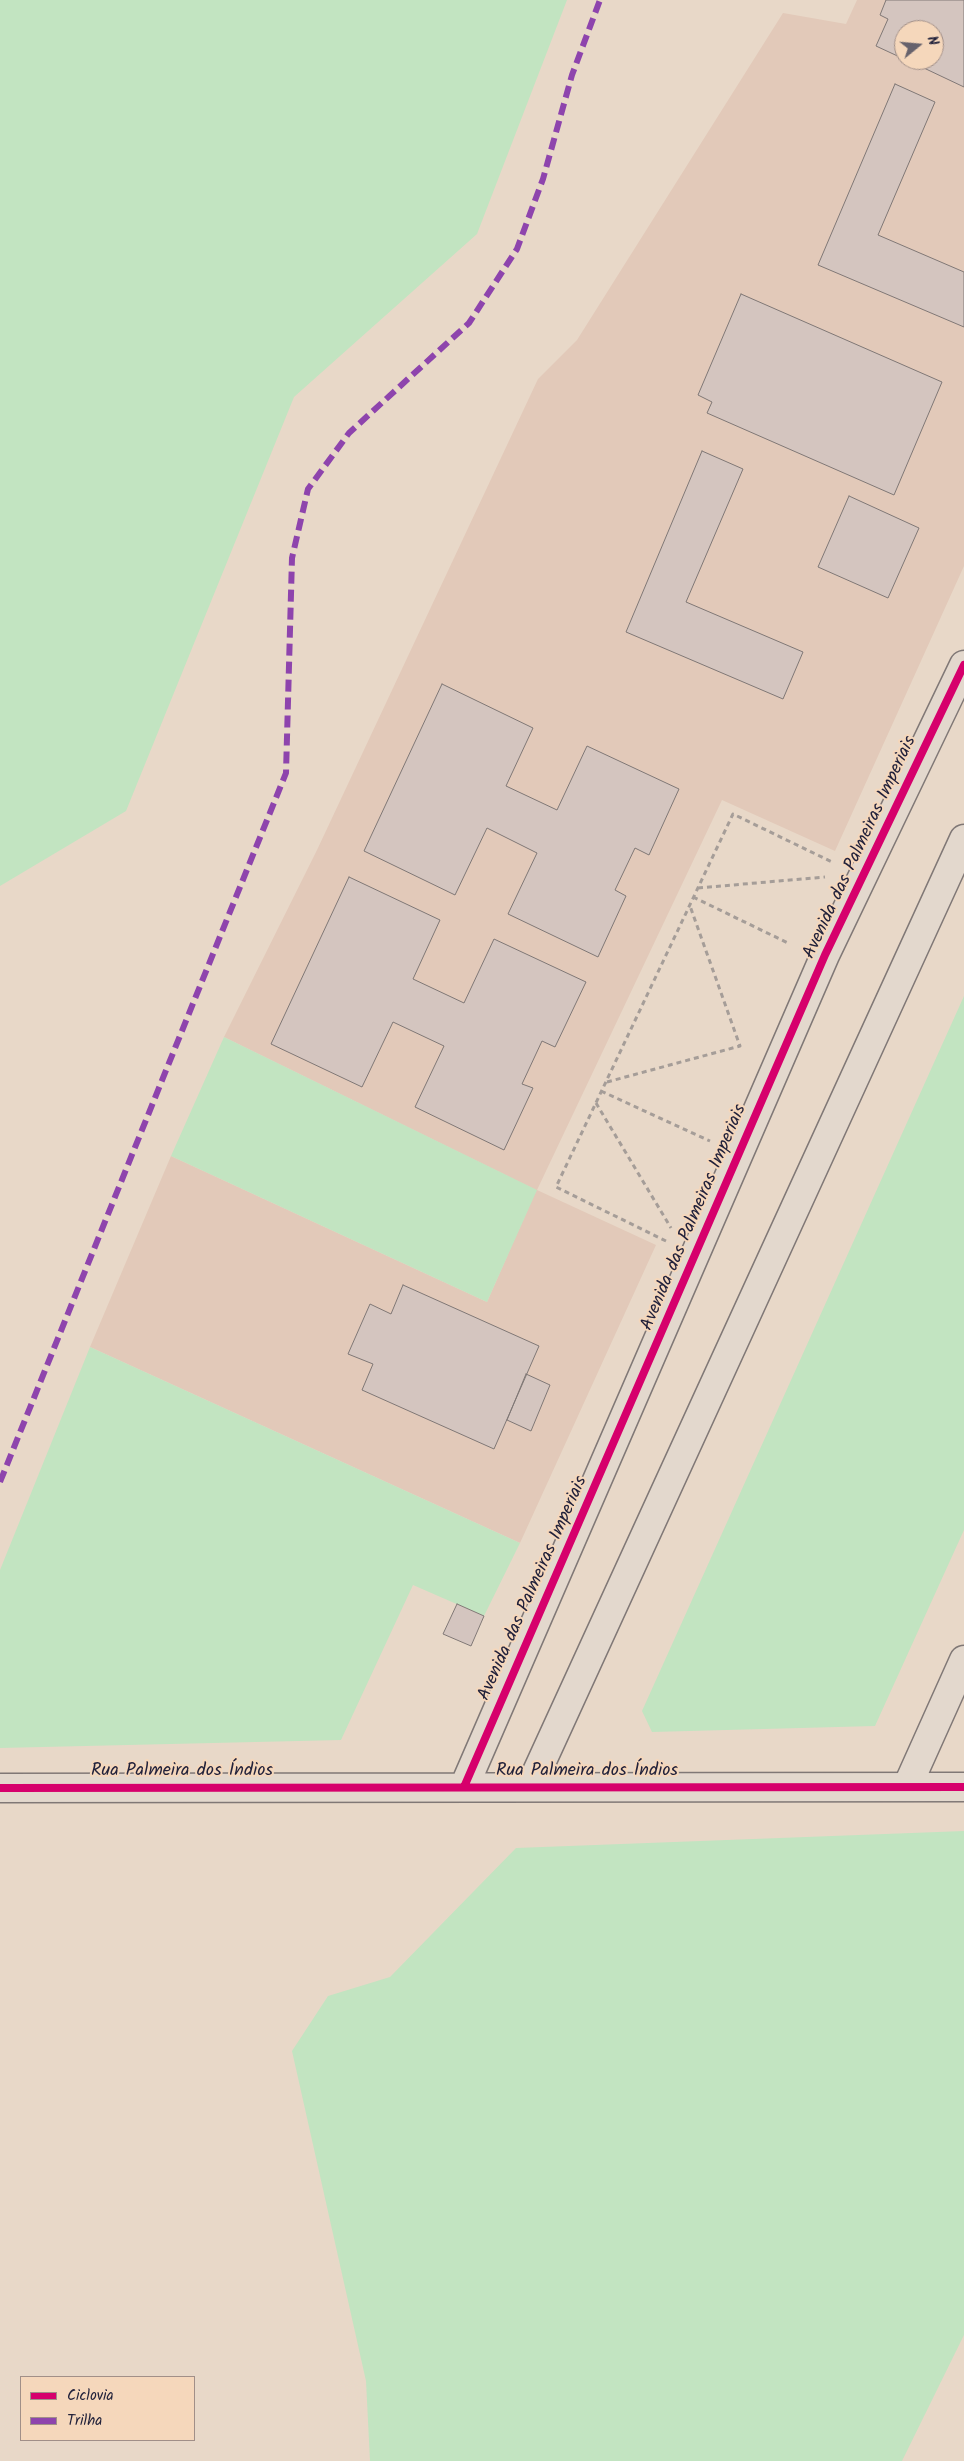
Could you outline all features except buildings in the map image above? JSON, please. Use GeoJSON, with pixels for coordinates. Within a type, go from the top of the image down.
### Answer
{"type":"FeatureCollection","features":[{"type":"Feature","properties":{"kind":"street","name":"Avenida das Palmeiras Imperiais"},"geometry":{"type":"LineString","coordinates":[[464,1787],[825,955],[964,665]]}},
{"type":"Feature","properties":{"kind":"street"},"geometry":{"type":"LineString","coordinates":[[530,1787],[964,839]]}},
{"type":"Feature","properties":{"kind":"street"},"geometry":{"type":"LineString","coordinates":[[907,1787],[964,1660]]}},
{"type":"Feature","properties":{"kind":"street","name":"Rua Palmeira dos Índios"},"geometry":{"type":"LineString","coordinates":[[0,1788],[964,1787]]}},
{"type":"Feature","properties":{"kind":"path"},"geometry":{"type":"LineString","coordinates":[[669,1242],[556,1187],[733,814],[840,866]]}},
{"type":"Feature","properties":{"kind":"path"},"geometry":{"type":"LineString","coordinates":[[698,888],[826,877]]}},
{"type":"Feature","properties":{"kind":"path"},"geometry":{"type":"LineString","coordinates":[[693,897],[788,943]]}},
{"type":"Feature","properties":{"kind":"path"},"geometry":{"type":"LineString","coordinates":[[606,1082],[740,1046],[690,905]]}},
{"type":"Feature","properties":{"kind":"path"},"geometry":{"type":"LineString","coordinates":[[601,1091],[715,1144]]}},
{"type":"Feature","properties":{"kind":"path"},"geometry":{"type":"LineString","coordinates":[[596,1102],[674,1232]]}},
{"type":"Feature","properties":{"kind":"shaded area"},"geometry":{"type":"Polygon","coordinates":[[[857,0],[964,0],[964,566],[835,851],[722,800],[537,1190],[656,1245],[520,1543],[90,1347],[171,1156],[487,1302],[536,1190],[224,1037],[317,850],[538,379],[577,340],[783,13],[846,24],[857,0]]]}},
{"type":"Feature","properties":{"kind":"green space"},"geometry":{"type":"Polygon","coordinates":[[[0,0],[567,0],[477,234],[294,397],[126,811],[0,886],[0,0]]]}},
{"type":"Feature","properties":{"kind":"green space"},"geometry":{"type":"Polygon","coordinates":[[[964,996],[964,1530],[875,1726],[652,1732],[642,1711],[964,996]]]}},
{"type":"Feature","properties":{"kind":"green space"},"geometry":{"type":"Polygon","coordinates":[[[224,1037],[537,1190],[487,1302],[171,1156],[224,1037]]]}},
{"type":"Feature","properties":{"kind":"green space"},"geometry":{"type":"Polygon","coordinates":[[[90,1347],[520,1543],[484,1616],[413,1585],[341,1740],[0,1748],[0,1570],[90,1347]]]}},
{"type":"Feature","properties":{"kind":"green space"},"geometry":{"type":"Polygon","coordinates":[[[964,1831],[964,2335],[902,2461],[370,2461],[366,2381],[292,2051],[328,1996],[390,1977],[516,1848],[964,1831]]]}},
{"type":"Feature","properties":{"kind":"marked path"},"geometry":{"type":"LineString","coordinates":[[0,1482],[286,773],[292,558],[308,489],[349,433],[469,323],[517,249],[543,179],[572,75],[600,0]]}},
{"type":"Feature","properties":{"kind":"cycle path"},"geometry":{"type":"LineString","coordinates":[[464,1787],[825,955],[964,665]]}},
{"type":"Feature","properties":{"kind":"cycle path"},"geometry":{"type":"LineString","coordinates":[[0,1788],[964,1787]]}}]}
